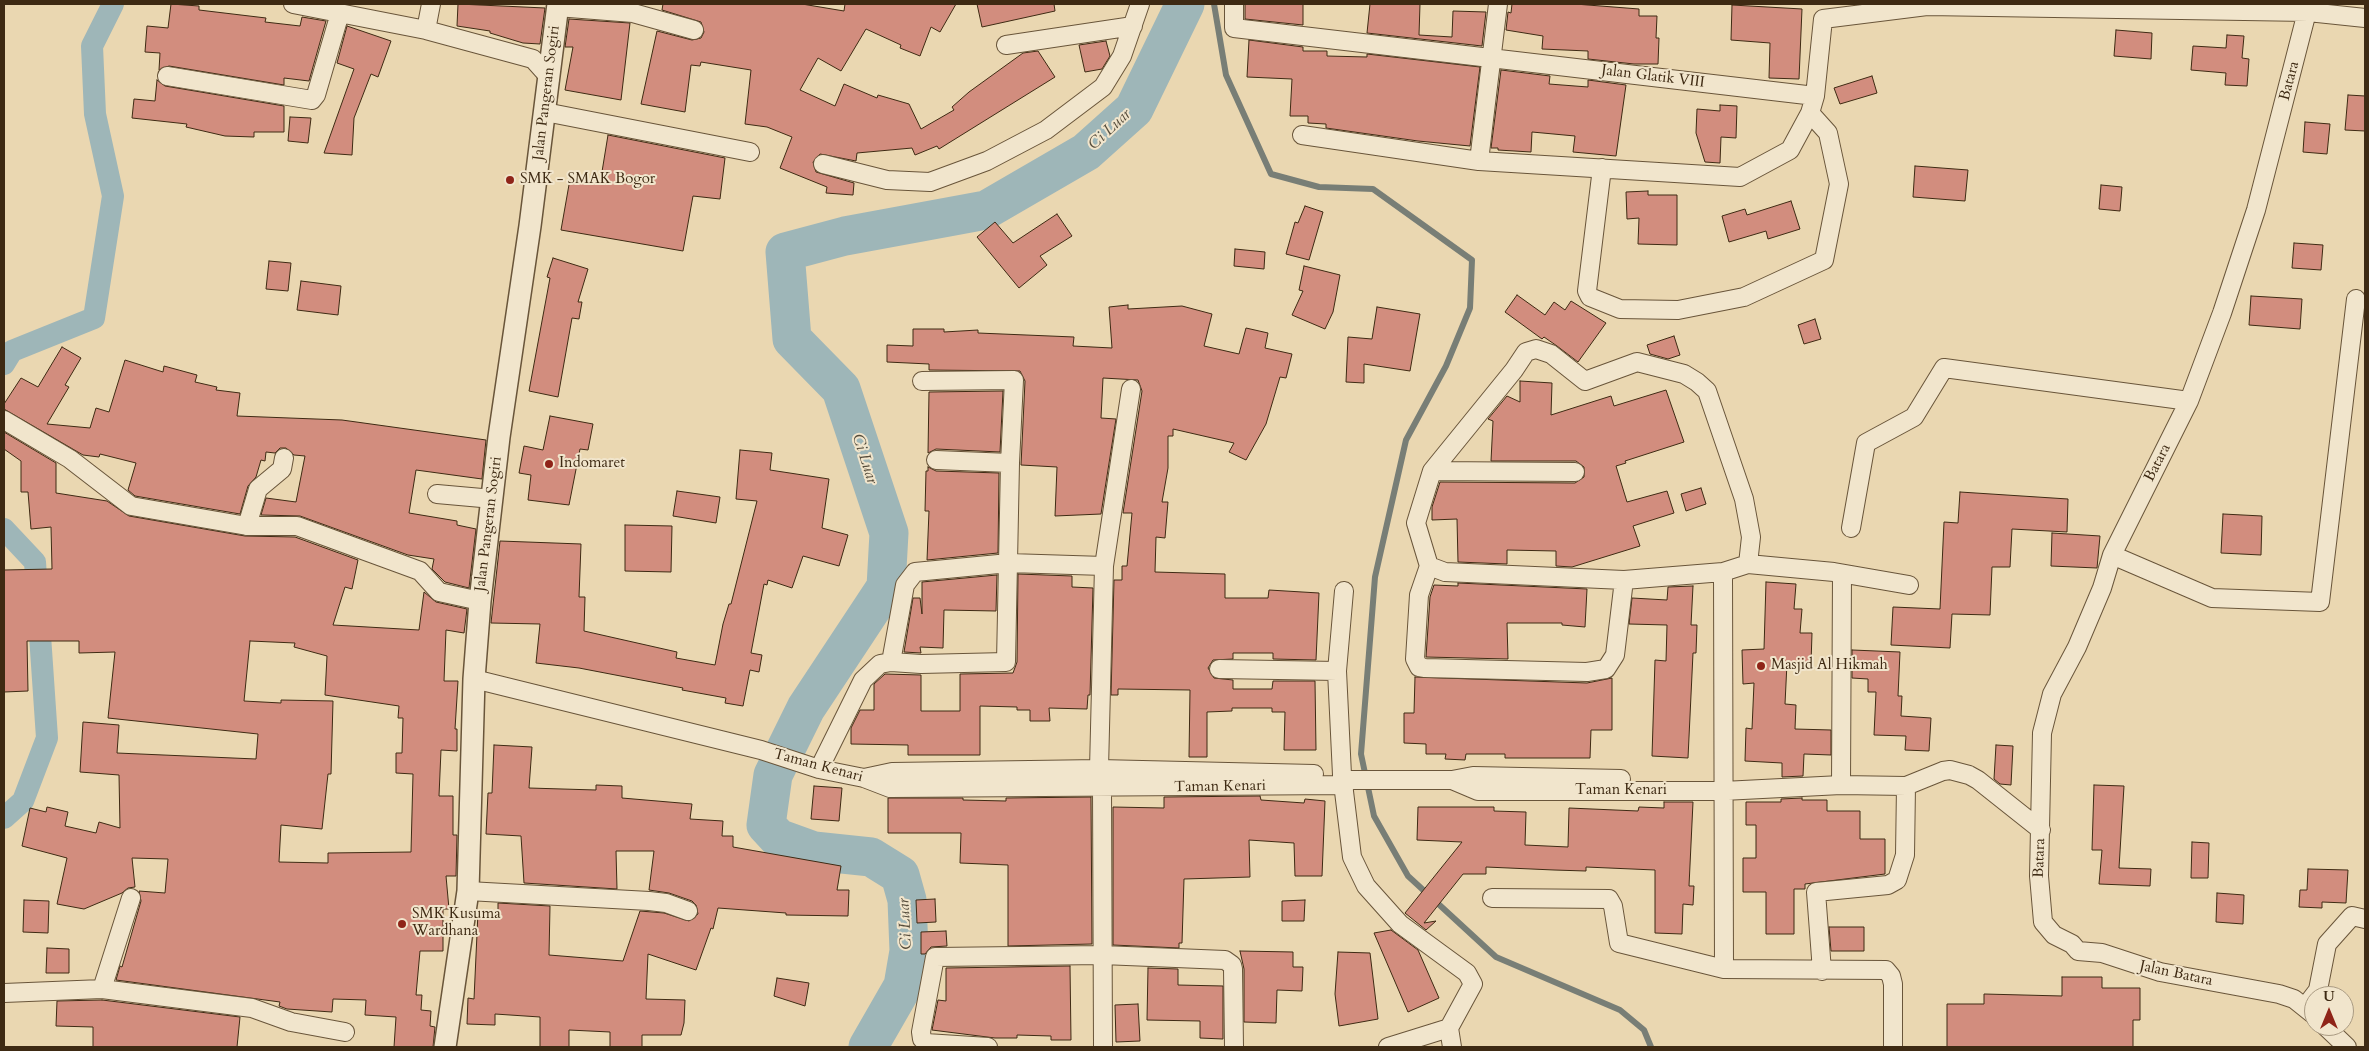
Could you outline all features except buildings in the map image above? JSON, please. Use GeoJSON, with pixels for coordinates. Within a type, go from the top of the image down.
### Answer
{"type":"FeatureCollection","features":[{"type":"Feature","properties":{"kind":"street"},"geometry":{"type":"LineString","coordinates":[[293,4],[426,30],[534,59],[550,78]]}},
{"type":"Feature","properties":{"kind":"street"},"geometry":{"type":"LineString","coordinates":[[426,30],[430,4]]}},
{"type":"Feature","properties":{"kind":"street"},"geometry":{"type":"LineString","coordinates":[[823,164],[887,180],[930,182],[988,161],[1046,130],[1103,87],[1122,56],[1140,4]]}},
{"type":"Feature","properties":{"kind":"street","name":"Jalan Glatik VIII"},"geometry":{"type":"LineString","coordinates":[[1234,4],[1234,28],[1491,58],[1812,104]]}},
{"type":"Feature","properties":{"kind":"street"},"geometry":{"type":"LineString","coordinates":[[1479,161],[1498,4]]}},
{"type":"Feature","properties":{"kind":"street"},"geometry":{"type":"LineString","coordinates":[[557,5],[633,13],[694,30]]}},
{"type":"Feature","properties":{"kind":"street","name":"Jalan Pangeran Sogiri"},"geometry":{"type":"LineString","coordinates":[[445,1047],[468,892],[474,679],[480,601],[499,437],[550,78],[557,5]]}},
{"type":"Feature","properties":{"kind":"street"},"geometry":{"type":"LineString","coordinates":[[1302,135],[1479,161],[1740,177],[1790,150],[1812,104],[1824,11],[1926,6],[2309,8],[2365,18]]}},
{"type":"Feature","properties":{"kind":"street","name":"Batara"},"geometry":{"type":"LineString","coordinates":[[2043,922],[2039,876],[2042,733],[2052,694],[2080,639],[2102,588],[2112,556],[2189,401],[2222,313],[2256,210],[2309,8]]}},
{"type":"Feature","properties":{"kind":"street"},"geometry":{"type":"LineString","coordinates":[[167,76],[314,100],[340,13]]}},
{"type":"Feature","properties":{"kind":"street"},"geometry":{"type":"LineString","coordinates":[[1006,45],[1133,26]]}},
{"type":"Feature","properties":{"kind":"street"},"geometry":{"type":"LineString","coordinates":[[1602,168],[1587,291],[1590,297],[1620,309],[1678,310],[1744,298],[1824,260],[1839,184],[1828,132],[1812,104]]}},
{"type":"Feature","properties":{"kind":"street"},"geometry":{"type":"LineString","coordinates":[[545,112],[750,152]]}},
{"type":"Feature","properties":{"kind":"street"},"geometry":{"type":"LineString","coordinates":[[2112,556],[2212,598],[2320,602],[2356,299]]}},
{"type":"Feature","properties":{"kind":"street"},"geometry":{"type":"LineString","coordinates":[[1624,580],[1615,655],[1606,669],[1587,672],[1419,667],[1416,659],[1420,595],[1429,566],[1416,523],[1432,471],[1514,370],[1526,352],[1536,349],[1551,354],[1586,381],[1637,362],[1684,374],[1707,390],[1744,499],[1752,537],[1748,564]]}},
{"type":"Feature","properties":{"kind":"street"},"geometry":{"type":"LineString","coordinates":[[1851,528],[1866,443],[1914,417],[1944,368],[2189,401]]}},
{"type":"Feature","properties":{"kind":"street"},"geometry":{"type":"LineString","coordinates":[[818,769],[863,680],[880,664],[892,662],[921,664],[1006,662],[1010,563],[1010,463],[1014,380],[922,381]]}},
{"type":"Feature","properties":{"kind":"street"},"geometry":{"type":"LineString","coordinates":[[1099,769],[1104,566],[1132,389]]}},
{"type":"Feature","properties":{"kind":"street"},"geometry":{"type":"LineString","coordinates":[[4,420],[70,459],[131,506],[247,526],[297,526],[420,571],[439,592],[480,601]]}},
{"type":"Feature","properties":{"kind":"street"},"geometry":{"type":"LineString","coordinates":[[247,526],[258,489],[282,469],[284,458]]}},
{"type":"Feature","properties":{"kind":"street"},"geometry":{"type":"LineString","coordinates":[[936,460],[1010,463]]}},
{"type":"Feature","properties":{"kind":"street"},"geometry":{"type":"LineString","coordinates":[[1432,471],[1575,472]]}},
{"type":"Feature","properties":{"kind":"street"},"geometry":{"type":"LineString","coordinates":[[437,494],[493,499]]}},
{"type":"Feature","properties":{"kind":"street"},"geometry":{"type":"LineString","coordinates":[[892,662],[905,585],[915,572],[1010,563],[1104,566]]}},
{"type":"Feature","properties":{"kind":"street"},"geometry":{"type":"LineString","coordinates":[[1429,566],[1445,572],[1624,580],[1723,572],[1748,564],[1842,574],[1909,585]]}},
{"type":"Feature","properties":{"kind":"street"},"geometry":{"type":"LineString","coordinates":[[1723,572],[1724,969]]}},
{"type":"Feature","properties":{"kind":"street"},"geometry":{"type":"LineString","coordinates":[[1841,785],[1842,574]]}},
{"type":"Feature","properties":{"kind":"street"},"geometry":{"type":"LineString","coordinates":[[1344,591],[1337,671],[1348,780],[1352,857],[1366,886],[1400,924],[1467,973],[1472,984],[1449,1028],[1452,1047]]}},
{"type":"Feature","properties":{"kind":"street"},"geometry":{"type":"LineString","coordinates":[[1219,669],[1337,671]]}},
{"type":"Feature","properties":{"kind":"street","name":"Taman Kenari"},"geometry":{"type":"LineString","coordinates":[[474,679],[761,750],[818,769],[864,778],[890,788],[1102,788],[1348,780],[1452,780],[1473,776],[1723,787]]}},
{"type":"Feature","properties":{"kind":"street"},"geometry":{"type":"LineString","coordinates":[[864,778],[892,772],[1099,769],[1348,780]]}},
{"type":"Feature","properties":{"kind":"street"},"geometry":{"type":"LineString","coordinates":[[1723,787],[1906,786],[1943,770],[1956,771],[1978,780],[2041,830]]}},
{"type":"Feature","properties":{"kind":"street"},"geometry":{"type":"LineString","coordinates":[[1822,971],[1816,892],[1892,883],[1899,874],[1905,855],[1906,786]]}},
{"type":"Feature","properties":{"kind":"street"},"geometry":{"type":"LineString","coordinates":[[1102,788],[1103,1047]]}},
{"type":"Feature","properties":{"kind":"street"},"geometry":{"type":"LineString","coordinates":[[468,892],[649,901],[666,903],[688,911]]}},
{"type":"Feature","properties":{"kind":"street"},"geometry":{"type":"LineString","coordinates":[[102,989],[131,898]]}},
{"type":"Feature","properties":{"kind":"street"},"geometry":{"type":"LineString","coordinates":[[1492,898],[1608,899],[1613,906],[1619,943],[1724,969],[1886,970],[1892,976],[1893,1047]]}},
{"type":"Feature","properties":{"kind":"street"},"geometry":{"type":"LineString","coordinates":[[2319,986],[2327,944],[2352,916],[2365,919]]}},
{"type":"Feature","properties":{"kind":"street","name":"Jalan Batara"},"geometry":{"type":"LineString","coordinates":[[2043,922],[2054,935],[2072,944],[2078,951],[2102,953],[2160,972],[2279,994],[2294,999],[2304,1006]]}},
{"type":"Feature","properties":{"kind":"street"},"geometry":{"type":"LineString","coordinates":[[988,1047],[926,1043],[922,1039],[921,1032],[935,957],[1102,955],[1225,960],[1229,962],[1232,969],[1234,1047]]}},
{"type":"Feature","properties":{"kind":"street"},"geometry":{"type":"LineString","coordinates":[[4,993],[102,989],[252,1008],[291,1022],[345,1032]]}},
{"type":"Feature","properties":{"kind":"street"},"geometry":{"type":"LineString","coordinates":[[1388,1047],[1449,1028]]}},
{"type":"Feature","properties":{"kind":"street"},"geometry":{"type":"LineString","coordinates":[[2335,1036],[2348,1047]]}},
{"type":"Feature","properties":{"kind":"waterway"},"geometry":{"type":"LineString","coordinates":[[4,364],[12,351],[94,318],[113,196],[95,114],[92,46],[113,4]]}},
{"type":"Feature","properties":{"kind":"waterway","name":"Ci Luar"},"geometry":{"type":"LineString","coordinates":[[868,1047],[903,986],[909,951],[907,900],[900,875],[871,857],[814,851],[778,838],[766,825],[773,775],[806,708],[886,587],[889,533],[841,389],[792,339],[785,252],[845,236],[986,210],[1086,152],[1134,109],[1185,4]]}},
{"type":"Feature","properties":{"kind":"waterway"},"geometry":{"type":"LineString","coordinates":[[1214,4],[1226,75],[1271,174],[1319,187],[1373,189],[1472,260],[1470,308],[1446,366],[1406,440],[1375,577],[1361,754],[1374,816],[1408,876],[1496,957],[1620,1010],[1644,1030],[1651,1047]]}},
{"type":"Feature","properties":{"kind":"waterway"},"geometry":{"type":"LineString","coordinates":[[4,529],[35,562],[47,738],[23,801],[4,818]]}},
{"type":"Feature","properties":{"kind":"place","name":"SMK - SMAK Bogor"},"geometry":{"type":"Point","coordinates":[510,180]}},
{"type":"Feature","properties":{"kind":"place","name":"Indomaret"},"geometry":{"type":"Point","coordinates":[549,464]}},
{"type":"Feature","properties":{"kind":"place","name":"Masjid Al Hikmah"},"geometry":{"type":"Point","coordinates":[1761,666]}},
{"type":"Feature","properties":{"kind":"place","name":"SMK Kusuma Wardhana"},"geometry":{"type":"Point","coordinates":[402,924]}}]}
